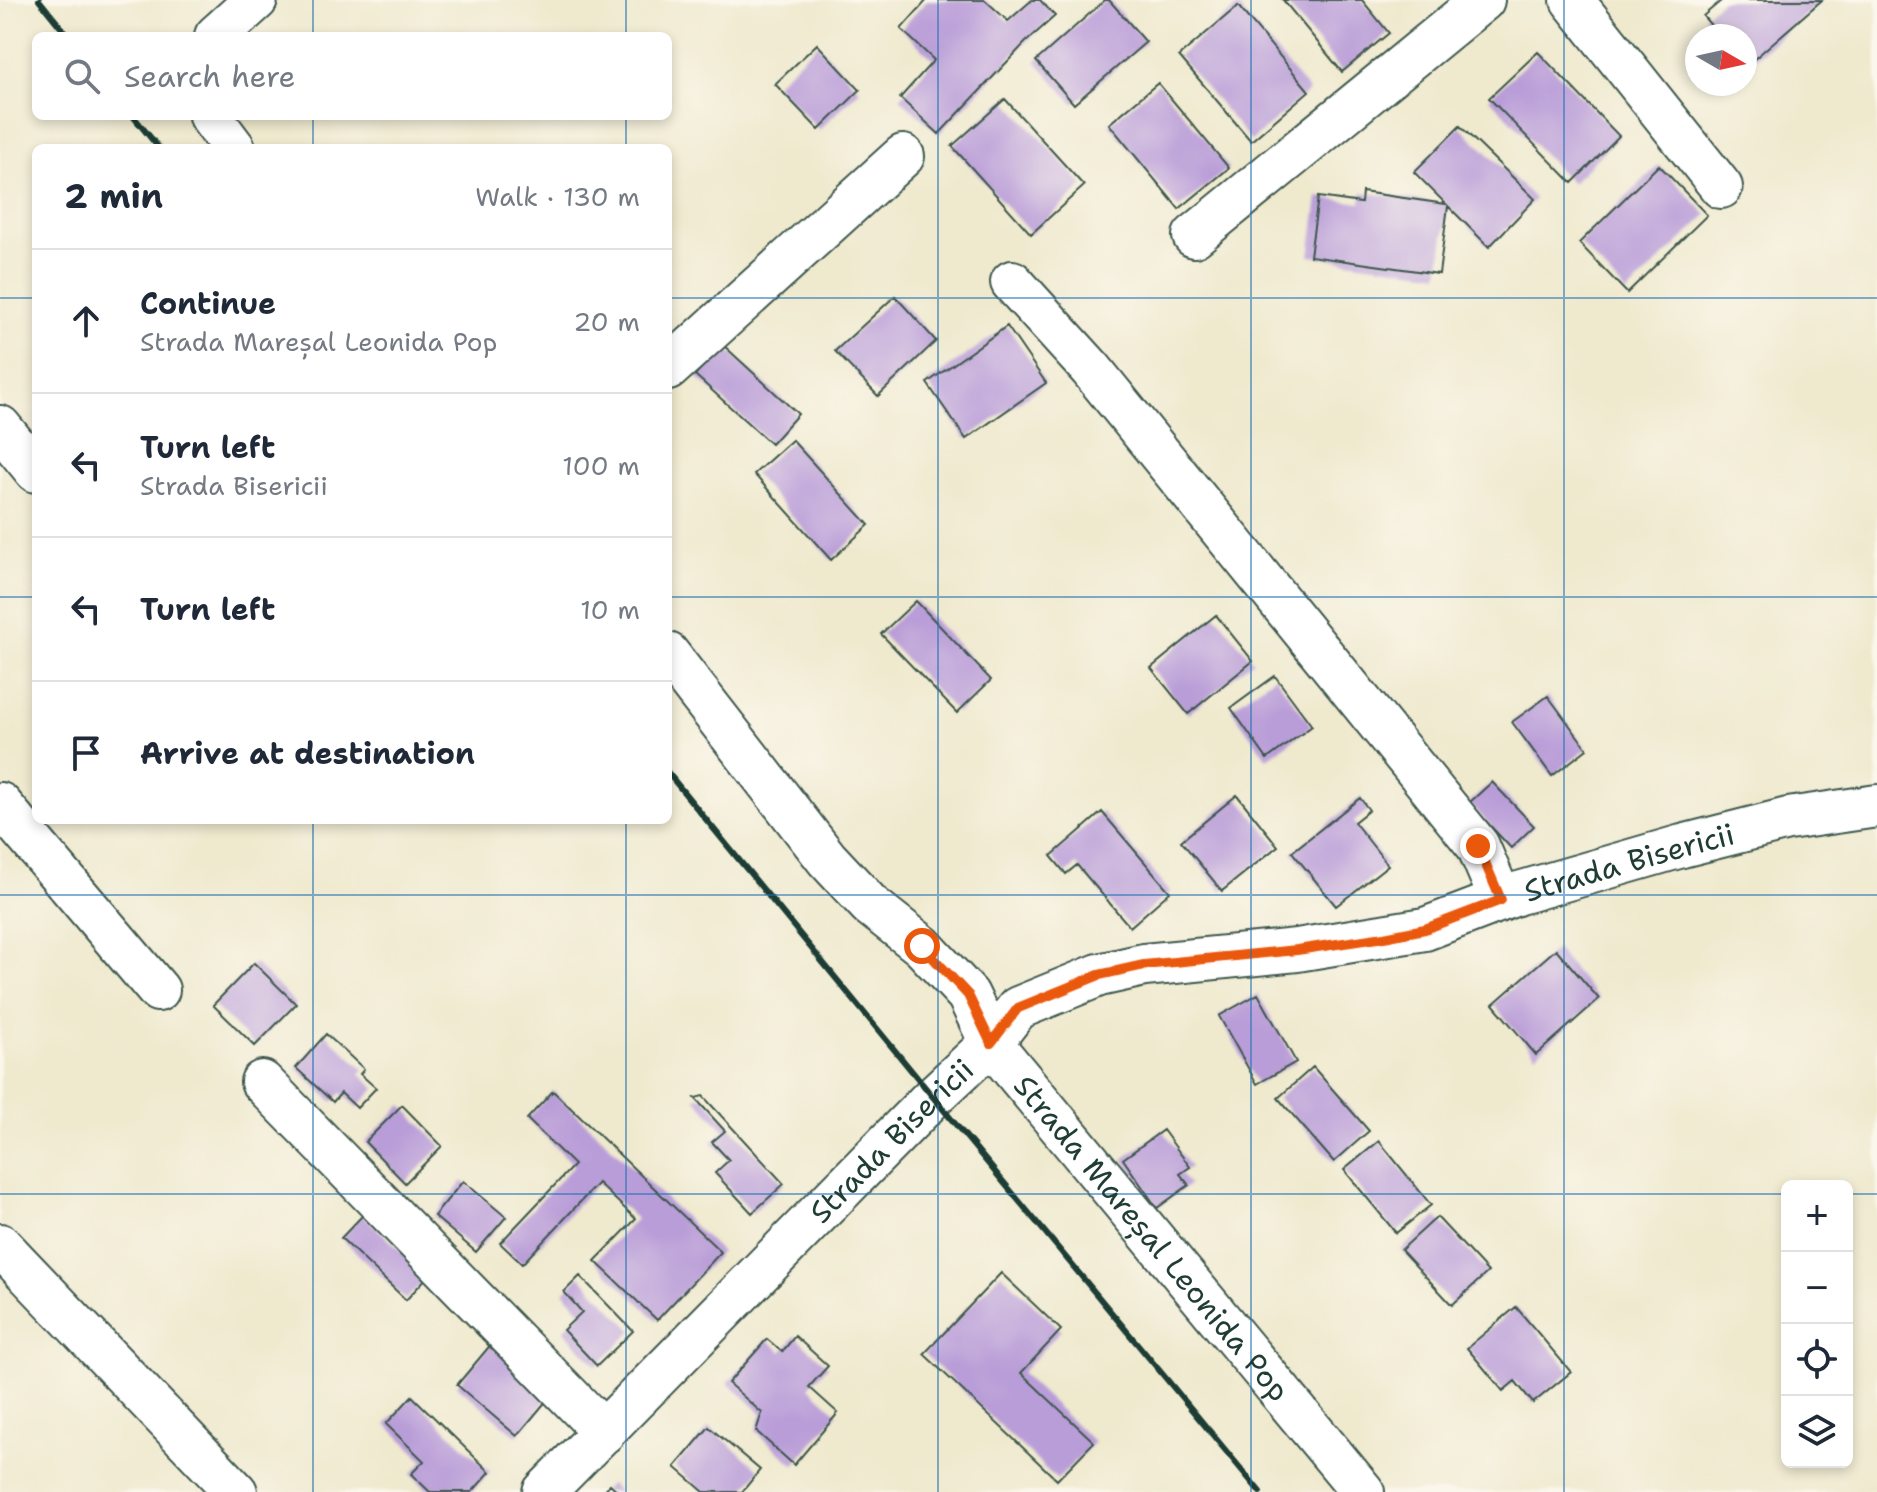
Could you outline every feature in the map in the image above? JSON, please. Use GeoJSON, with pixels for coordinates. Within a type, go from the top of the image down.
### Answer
{"type":"FeatureCollection","features":[{"type":"Feature","properties":{"kind":"street"},"geometry":{"type":"LineString","coordinates":[[220,32],[256,0]]}},
{"type":"Feature","properties":{"kind":"street"},"geometry":{"type":"LineString","coordinates":[[1194,236],[1483,0]]}},
{"type":"Feature","properties":{"kind":"street"},"geometry":{"type":"LineString","coordinates":[[1572,0],[1721,187]]}},
{"type":"Feature","properties":{"kind":"street"},"geometry":{"type":"LineString","coordinates":[[213,120],[231,144]]}},
{"type":"Feature","properties":{"kind":"street"},"geometry":{"type":"LineString","coordinates":[[672,365],[903,156]]}},
{"type":"Feature","properties":{"kind":"street"},"geometry":{"type":"LineString","coordinates":[[1012,282],[1091,369],[1478,846],[1501,900]]}},
{"type":"Feature","properties":{"kind":"street"},"geometry":{"type":"LineString","coordinates":[[0,427],[32,466]]}},
{"type":"Feature","properties":{"kind":"street","name":"Strada Mareșal Leonida Pop"},"geometry":{"type":"LineString","coordinates":[[672,659],[827,859],[870,905],[922,946],[968,995],[991,1043],[1363,1492]]}},
{"type":"Feature","properties":{"kind":"street"},"geometry":{"type":"LineString","coordinates":[[0,804],[158,990]]}},
{"type":"Feature","properties":{"kind":"street","name":"Strada Bisericii"},"geometry":{"type":"LineString","coordinates":[[544,1492],[933,1097],[991,1043],[1018,1008],[1099,975],[1144,965],[1297,950],[1425,929],[1501,900],[1682,846],[1788,819],[1877,806]]}},
{"type":"Feature","properties":{"kind":"street"},"geometry":{"type":"LineString","coordinates":[[262,1082],[604,1432]]}},
{"type":"Feature","properties":{"kind":"street"},"geometry":{"type":"LineString","coordinates":[[0,1245],[236,1492]]}},
{"type":"Feature","properties":{"kind":"building"},"geometry":{"type":"Polygon","coordinates":[[[927,0],[985,0],[1008,21],[1032,0],[1040,0],[1055,16],[1026,42],[939,134],[900,98],[934,60],[901,29],[927,0]]]}},
{"type":"Feature","properties":{"kind":"building"},"geometry":{"type":"Polygon","coordinates":[[[1105,0],[1109,0],[1146,42],[1074,104],[1036,61],[1105,0]]]}},
{"type":"Feature","properties":{"kind":"building"},"geometry":{"type":"Polygon","coordinates":[[[1283,0],[1362,0],[1389,33],[1342,72],[1283,0]]]}},
{"type":"Feature","properties":{"kind":"building"},"geometry":{"type":"Polygon","coordinates":[[[1722,0],[1822,0],[1757,57],[1757,24],[1710,24],[1703,16],[1722,0]]]}},
{"type":"Feature","properties":{"kind":"building"},"geometry":{"type":"Polygon","coordinates":[[[1238,6],[1309,91],[1251,141],[1179,56],[1238,6]]]}},
{"type":"Feature","properties":{"kind":"building"},"geometry":{"type":"Polygon","coordinates":[[[817,44],[860,90],[819,130],[775,84],[817,44]]]}},
{"type":"Feature","properties":{"kind":"building"},"geometry":{"type":"Polygon","coordinates":[[[1538,52],[1619,136],[1572,183],[1489,98],[1538,52]]]}},
{"type":"Feature","properties":{"kind":"building"},"geometry":{"type":"Polygon","coordinates":[[[1158,83],[1229,168],[1179,209],[1109,124],[1158,83]]]}},
{"type":"Feature","properties":{"kind":"building"},"geometry":{"type":"Polygon","coordinates":[[[1005,99],[1084,186],[1031,234],[952,146],[1005,99]]]}},
{"type":"Feature","properties":{"kind":"building"},"geometry":{"type":"Polygon","coordinates":[[[1460,126],[1535,199],[1489,247],[1448,206],[1439,274],[1310,256],[1318,197],[1361,203],[1362,192],[1446,204],[1414,172],[1460,126]]]}},
{"type":"Feature","properties":{"kind":"building"},"geometry":{"type":"Polygon","coordinates":[[[1659,165],[1707,215],[1627,293],[1579,243],[1659,165]]]}},
{"type":"Feature","properties":{"kind":"building"},"geometry":{"type":"Polygon","coordinates":[[[895,296],[936,341],[878,396],[835,351],[895,296]]]}},
{"type":"Feature","properties":{"kind":"building"},"geometry":{"type":"Polygon","coordinates":[[[1007,326],[1046,383],[966,439],[927,383],[1007,326]]]}},
{"type":"Feature","properties":{"kind":"building"},"geometry":{"type":"Polygon","coordinates":[[[722,344],[798,414],[771,444],[695,375],[722,344]]]}},
{"type":"Feature","properties":{"kind":"building"},"geometry":{"type":"Polygon","coordinates":[[[792,440],[869,525],[831,560],[754,474],[792,440]]]}},
{"type":"Feature","properties":{"kind":"building"},"geometry":{"type":"Polygon","coordinates":[[[916,601],[991,680],[957,713],[881,634],[916,601]]]}},
{"type":"Feature","properties":{"kind":"building"},"geometry":{"type":"Polygon","coordinates":[[[1216,615],[1253,661],[1188,714],[1151,668],[1216,615]]]}},
{"type":"Feature","properties":{"kind":"building"},"geometry":{"type":"Polygon","coordinates":[[[1275,676],[1312,726],[1267,759],[1231,708],[1275,676]]]}},
{"type":"Feature","properties":{"kind":"building"},"geometry":{"type":"Polygon","coordinates":[[[1548,696],[1587,749],[1552,776],[1512,722],[1548,696]]]}},
{"type":"Feature","properties":{"kind":"building"},"geometry":{"type":"Polygon","coordinates":[[[1492,782],[1534,826],[1511,848],[1469,803],[1492,782]]]}},
{"type":"Feature","properties":{"kind":"building"},"geometry":{"type":"Polygon","coordinates":[[[1237,795],[1278,846],[1222,891],[1181,841],[1237,795]]]}},
{"type":"Feature","properties":{"kind":"building"},"geometry":{"type":"Polygon","coordinates":[[[1360,798],[1369,810],[1354,822],[1388,865],[1336,906],[1292,852],[1360,798]]]}},
{"type":"Feature","properties":{"kind":"building"},"geometry":{"type":"Polygon","coordinates":[[[1102,812],[1170,892],[1130,927],[1077,865],[1066,874],[1051,856],[1102,812]]]}},
{"type":"Feature","properties":{"kind":"building"},"geometry":{"type":"Polygon","coordinates":[[[1556,949],[1599,999],[1536,1055],[1493,1004],[1556,949]]]}},
{"type":"Feature","properties":{"kind":"building"},"geometry":{"type":"Polygon","coordinates":[[[254,963],[296,1004],[255,1046],[213,1005],[254,963]]]}},
{"type":"Feature","properties":{"kind":"building"},"geometry":{"type":"Polygon","coordinates":[[[1258,994],[1296,1062],[1257,1084],[1219,1016],[1258,994]]]}},
{"type":"Feature","properties":{"kind":"building"},"geometry":{"type":"Polygon","coordinates":[[[326,1034],[364,1069],[360,1074],[376,1088],[357,1108],[341,1093],[333,1102],[296,1068],[326,1034]]]}},
{"type":"Feature","properties":{"kind":"building"},"geometry":{"type":"Polygon","coordinates":[[[1313,1067],[1369,1131],[1334,1162],[1278,1098],[1313,1067]]]}},
{"type":"Feature","properties":{"kind":"building"},"geometry":{"type":"Polygon","coordinates":[[[553,1091],[721,1252],[657,1320],[595,1261],[636,1219],[598,1183],[522,1264],[500,1243],[574,1165],[527,1119],[553,1091]]]}},
{"type":"Feature","properties":{"kind":"building"},"geometry":{"type":"Polygon","coordinates":[[[703,1096],[784,1184],[752,1213],[715,1173],[729,1160],[712,1142],[725,1131],[695,1098],[703,1096]]]}},
{"type":"Feature","properties":{"kind":"building"},"geometry":{"type":"Polygon","coordinates":[[[402,1105],[442,1146],[405,1183],[365,1142],[402,1105]]]}},
{"type":"Feature","properties":{"kind":"building"},"geometry":{"type":"Polygon","coordinates":[[[1163,1130],[1190,1167],[1180,1174],[1189,1185],[1157,1208],[1123,1159],[1163,1130]]]}},
{"type":"Feature","properties":{"kind":"building"},"geometry":{"type":"Polygon","coordinates":[[[1379,1141],[1431,1205],[1396,1233],[1344,1170],[1379,1141]]]}},
{"type":"Feature","properties":{"kind":"building"},"geometry":{"type":"Polygon","coordinates":[[[463,1181],[506,1217],[476,1252],[434,1216],[463,1181]]]}},
{"type":"Feature","properties":{"kind":"building"},"geometry":{"type":"Polygon","coordinates":[[[363,1215],[428,1276],[406,1300],[341,1238],[363,1215]]]}},
{"type":"Feature","properties":{"kind":"building"},"geometry":{"type":"Polygon","coordinates":[[[1437,1217],[1488,1272],[1452,1305],[1401,1250],[1437,1217]]]}},
{"type":"Feature","properties":{"kind":"building"},"geometry":{"type":"Polygon","coordinates":[[[1001,1273],[1061,1330],[1021,1373],[1094,1442],[1057,1480],[924,1354],[1001,1273]]]}},
{"type":"Feature","properties":{"kind":"building"},"geometry":{"type":"Polygon","coordinates":[[[580,1276],[633,1331],[597,1366],[563,1330],[582,1312],[564,1292],[580,1276]]]}},
{"type":"Feature","properties":{"kind":"building"},"geometry":{"type":"Polygon","coordinates":[[[1516,1307],[1571,1372],[1533,1403],[1515,1381],[1503,1391],[1467,1348],[1516,1307]]]}},
{"type":"Feature","properties":{"kind":"building"},"geometry":{"type":"Polygon","coordinates":[[[795,1336],[828,1366],[809,1387],[838,1413],[794,1465],[756,1431],[762,1413],[728,1383],[767,1339],[782,1352],[795,1336]]]}},
{"type":"Feature","properties":{"kind":"building"},"geometry":{"type":"Polygon","coordinates":[[[493,1342],[553,1393],[517,1436],[457,1385],[493,1342]]]}},
{"type":"Feature","properties":{"kind":"building"},"geometry":{"type":"Polygon","coordinates":[[[412,1396],[490,1472],[472,1492],[430,1492],[411,1474],[424,1461],[386,1424],[412,1396]]]}},
{"type":"Feature","properties":{"kind":"building"},"geometry":{"type":"Polygon","coordinates":[[[709,1427],[760,1470],[742,1492],[704,1492],[675,1467],[709,1427]]]}},
{"type":"Feature","properties":{"kind":"building"},"geometry":{"type":"Polygon","coordinates":[[[610,1484],[619,1492],[603,1492],[610,1484]]]}},
{"type":"Feature","properties":{"kind":"railway"},"geometry":{"type":"LineString","coordinates":[[39,0],[65,32]]}},
{"type":"Feature","properties":{"kind":"railway"},"geometry":{"type":"LineString","coordinates":[[136,120],[156,144]]}},
{"type":"Feature","properties":{"kind":"railway"},"geometry":{"type":"LineString","coordinates":[[672,778],[1260,1492]]}},
{"type":"Feature","properties":{"kind":"route"},"geometry":{"type":"LineString","coordinates":[[922,946],[968,995],[991,1043],[1018,1008],[1099,975],[1144,965],[1297,950],[1384,937],[1425,929],[1501,900],[1478,846]]}}]}
